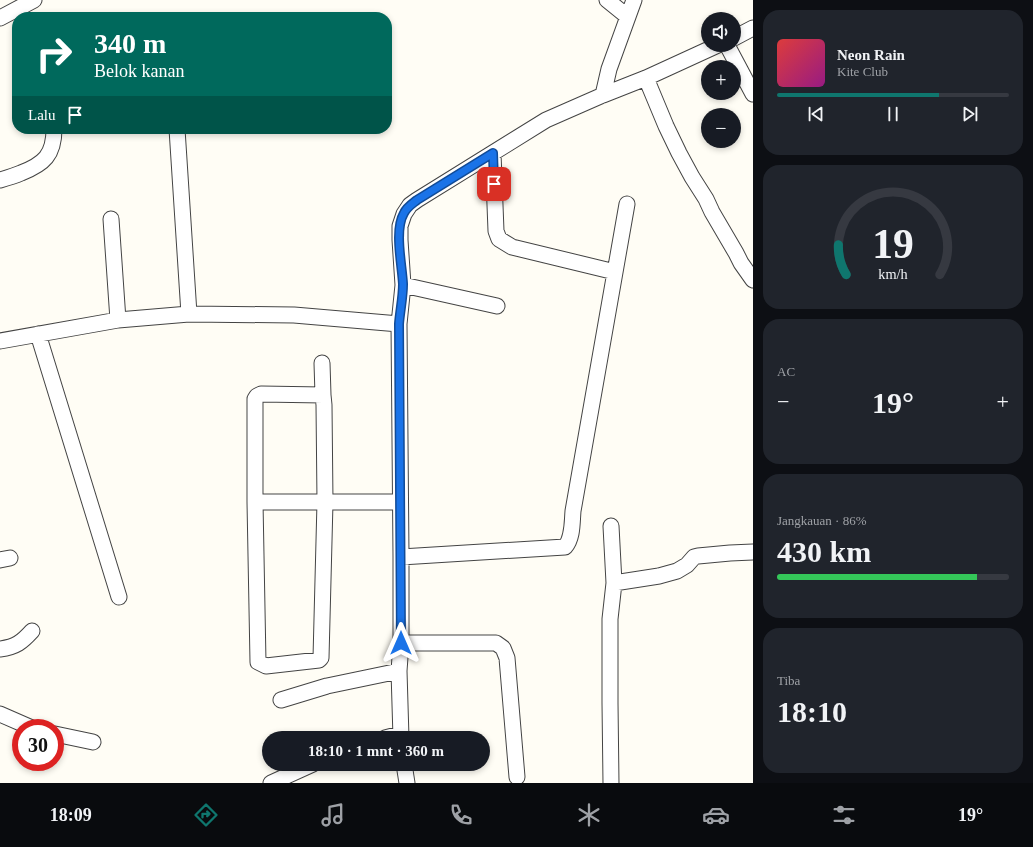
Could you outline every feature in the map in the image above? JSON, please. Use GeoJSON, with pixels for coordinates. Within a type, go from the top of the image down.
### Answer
{"type":"FeatureCollection","features":[{"type":"Feature","properties":{"kind":"street"},"geometry":{"type":"LineString","coordinates":[[0,18],[34,0]]}},
{"type":"Feature","properties":{"kind":"street"},"geometry":{"type":"LineString","coordinates":[[607,0],[628,17]]}},
{"type":"Feature","properties":{"kind":"street"},"geometry":{"type":"LineString","coordinates":[[602,95],[609,68],[634,0]]}},
{"type":"Feature","properties":{"kind":"street"},"geometry":{"type":"LineString","coordinates":[[741,34],[753,28]]}},
{"type":"Feature","properties":{"kind":"street"},"geometry":{"type":"LineString","coordinates":[[400,731],[399,671],[401,643],[401,558],[399,324],[403,286],[400,226],[404,214],[417,200],[546,120],[602,95],[646,78],[703,52]]}},
{"type":"Feature","properties":{"kind":"street"},"geometry":{"type":"LineString","coordinates":[[731,52],[753,94]]}},
{"type":"Feature","properties":{"kind":"street"},"geometry":{"type":"LineString","coordinates":[[646,78],[679,153],[741,263],[753,280]]}},
{"type":"Feature","properties":{"kind":"street"},"geometry":{"type":"LineString","coordinates":[[0,180],[33,168],[43,162],[50,152],[54,134]]}},
{"type":"Feature","properties":{"kind":"street"},"geometry":{"type":"LineString","coordinates":[[177,134],[189,314]]}},
{"type":"Feature","properties":{"kind":"street"},"geometry":{"type":"LineString","coordinates":[[493,153],[496,231],[499,239],[512,247],[536,254],[615,272]]}},
{"type":"Feature","properties":{"kind":"street"},"geometry":{"type":"LineString","coordinates":[[401,558],[565,547],[569,543],[573,511],[627,204]]}},
{"type":"Feature","properties":{"kind":"street"},"geometry":{"type":"LineString","coordinates":[[111,218],[118,320]]}},
{"type":"Feature","properties":{"kind":"street"},"geometry":{"type":"LineString","coordinates":[[403,286],[497,306]]}},
{"type":"Feature","properties":{"kind":"street"},"geometry":{"type":"LineString","coordinates":[[0,341],[118,320],[189,314],[294,315],[399,324]]}},
{"type":"Feature","properties":{"kind":"street"},"geometry":{"type":"LineString","coordinates":[[38,334],[119,597]]}},
{"type":"Feature","properties":{"kind":"street"},"geometry":{"type":"LineString","coordinates":[[322,363],[325,502],[321,658],[316,661],[266,666],[258,662],[255,399],[261,394],[322,395]]}},
{"type":"Feature","properties":{"kind":"street"},"geometry":{"type":"LineString","coordinates":[[255,502],[400,502]]}},
{"type":"Feature","properties":{"kind":"street"},"geometry":{"type":"LineString","coordinates":[[611,526],[614,583],[610,619],[611,783]]}},
{"type":"Feature","properties":{"kind":"street"},"geometry":{"type":"LineString","coordinates":[[614,583],[659,576],[677,571],[687,565],[694,557],[698,556],[753,552]]}},
{"type":"Feature","properties":{"kind":"street"},"geometry":{"type":"LineString","coordinates":[[0,649],[14,646],[21,642],[32,631]]}},
{"type":"Feature","properties":{"kind":"street"},"geometry":{"type":"LineString","coordinates":[[401,643],[496,643],[503,648],[507,658],[517,777]]}},
{"type":"Feature","properties":{"kind":"street"},"geometry":{"type":"LineString","coordinates":[[281,700],[327,686],[399,671]]}},
{"type":"Feature","properties":{"kind":"street"},"geometry":{"type":"LineString","coordinates":[[0,714],[12,719]]}},
{"type":"Feature","properties":{"kind":"street"},"geometry":{"type":"LineString","coordinates":[[64,736],[93,742]]}},
{"type":"Feature","properties":{"kind":"street"},"geometry":{"type":"LineString","coordinates":[[271,783],[298,771]]}},
{"type":"Feature","properties":{"kind":"street"},"geometry":{"type":"LineString","coordinates":[[405,771],[406,783]]}},
{"type":"Feature","properties":{"kind":"route"},"geometry":{"type":"LineString","coordinates":[[401,643],[399,324],[403,286],[400,226],[404,214],[417,200],[493,153],[494,184]]}}]}
